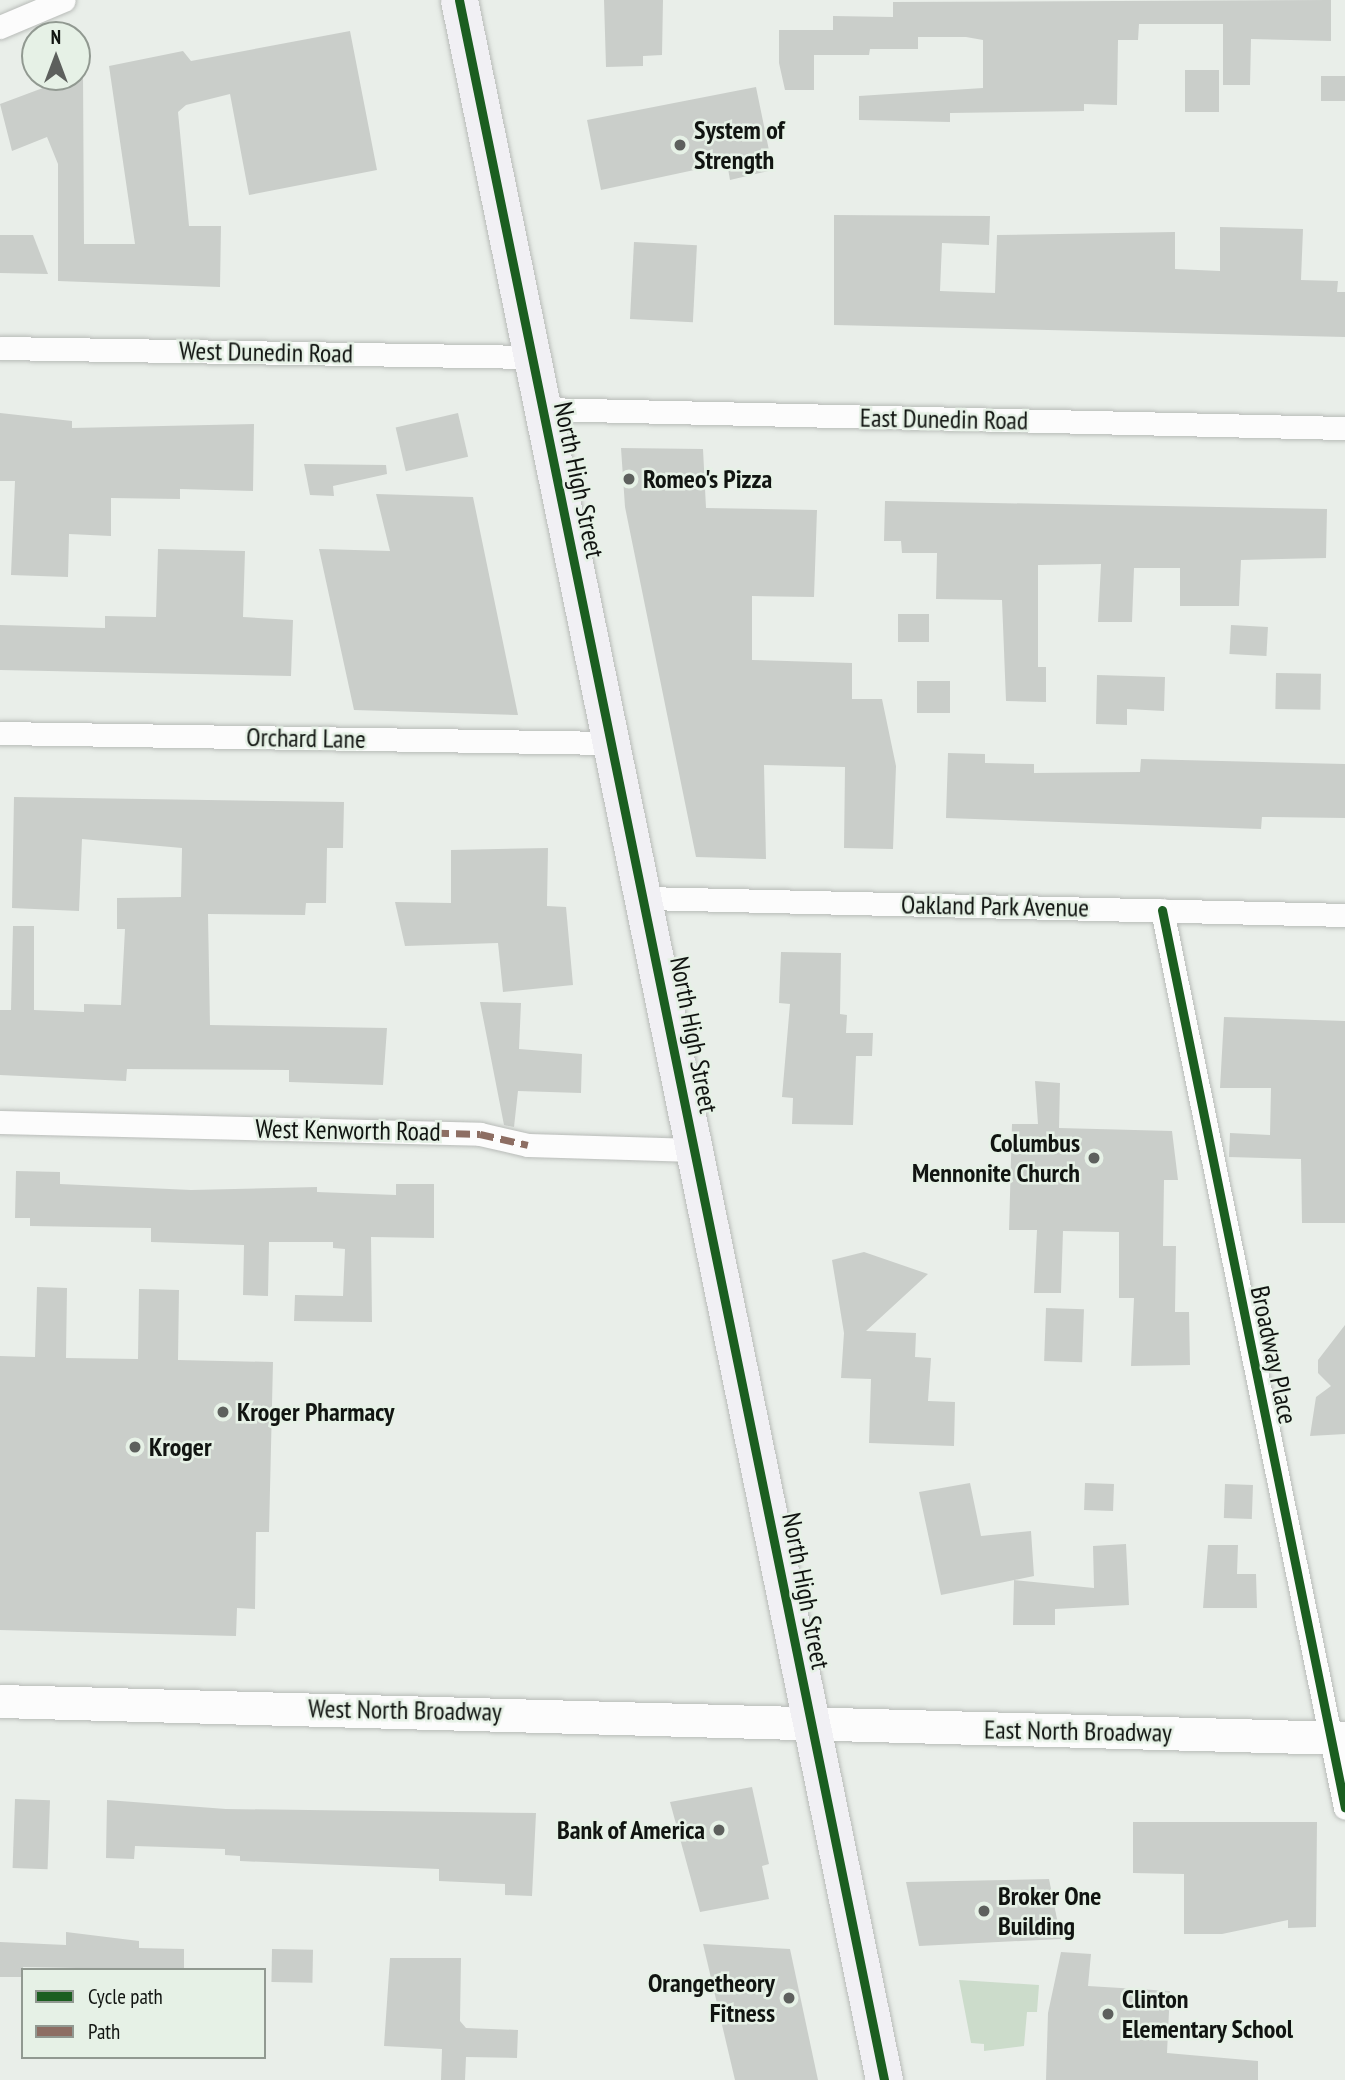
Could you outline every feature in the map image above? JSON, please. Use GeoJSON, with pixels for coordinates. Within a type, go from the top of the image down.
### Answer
{"type":"FeatureCollection","features":[{"type":"Feature","properties":{"kind":"main road","name":"North High Street"},"geometry":{"type":"LineString","coordinates":[[458,0],[645,898],[884,2080]]}},
{"type":"Feature","properties":{"kind":"main road","name":"West North Broadway"},"geometry":{"type":"LineString","coordinates":[[0,1701],[811,1722]]}},
{"type":"Feature","properties":{"kind":"main road","name":"East North Broadway"},"geometry":{"type":"LineString","coordinates":[[811,1722],[1338,1737]]}},
{"type":"Feature","properties":{"kind":"street"},"geometry":{"type":"LineString","coordinates":[[0,27],[64,0]]}},
{"type":"Feature","properties":{"kind":"street","name":"West Dunedin Road"},"geometry":{"type":"LineString","coordinates":[[0,348],[533,357]]}},
{"type":"Feature","properties":{"kind":"street","name":"East Dunedin Road"},"geometry":{"type":"LineString","coordinates":[[543,409],[1345,428]]}},
{"type":"Feature","properties":{"kind":"street","name":"Orchard Lane"},"geometry":{"type":"LineString","coordinates":[[0,733],[611,743]]}},
{"type":"Feature","properties":{"kind":"street","name":"Oakland Park Avenue"},"geometry":{"type":"LineString","coordinates":[[645,898],[1345,915]]}},
{"type":"Feature","properties":{"kind":"street","name":"Broadway Place"},"geometry":{"type":"LineString","coordinates":[[1161,910],[1338,1737],[1345,1808]]}},
{"type":"Feature","properties":{"kind":"street","name":"West Kenworth Road"},"geometry":{"type":"LineString","coordinates":[[0,1122],[480,1134],[528,1145],[695,1150]]}},
{"type":"Feature","properties":{"kind":"green space"},"geometry":{"type":"Polygon","coordinates":[[[959,1980],[1039,1985],[1037,2012],[1027,2012],[1024,2046],[984,2051],[984,2044],[971,2043],[959,1980]]]}},
{"type":"Feature","properties":{"kind":"building"},"geometry":{"type":"Polygon","coordinates":[[[604,0],[663,0],[662,55],[643,56],[643,66],[606,67],[604,0]]]}},
{"type":"Feature","properties":{"kind":"building"},"geometry":{"type":"Polygon","coordinates":[[[1331,0],[1331,41],[1251,39],[1250,85],[1223,85],[1223,24],[1139,24],[1138,40],[1118,40],[1117,105],[1084,104],[1084,111],[950,113],[950,122],[859,120],[859,96],[983,88],[983,40],[966,37],[918,37],[918,49],[870,49],[869,55],[814,55],[814,90],[785,90],[779,63],[779,30],[833,30],[833,16],[893,17],[893,2],[1331,0]]]}},
{"type":"Feature","properties":{"kind":"building"},"geometry":{"type":"Polygon","coordinates":[[[350,31],[377,170],[249,195],[230,94],[186,105],[178,112],[189,226],[221,226],[220,287],[58,281],[58,164],[47,137],[12,151],[0,104],[35,91],[83,91],[84,244],[135,244],[109,66],[183,51],[191,61],[350,31]]]}},
{"type":"Feature","properties":{"kind":"building"},"geometry":{"type":"Polygon","coordinates":[[[1185,70],[1219,70],[1219,112],[1185,112],[1185,70]]]}},
{"type":"Feature","properties":{"kind":"building"},"geometry":{"type":"Polygon","coordinates":[[[1321,76],[1345,76],[1345,101],[1321,101],[1321,76]]]}},
{"type":"Feature","properties":{"kind":"building","name":"System of Strength"},"geometry":{"type":"Polygon","coordinates":[[[756,87],[773,170],[730,180],[727,163],[601,190],[587,120],[756,87]]]}},
{"type":"Feature","properties":{"kind":"building"},"geometry":{"type":"Polygon","coordinates":[[[834,215],[990,216],[989,245],[942,243],[940,291],[995,293],[997,235],[1175,232],[1175,269],[1220,271],[1220,227],[1303,229],[1301,280],[1338,281],[1337,292],[1345,292],[1345,337],[834,325],[834,215]]]}},
{"type":"Feature","properties":{"kind":"building"},"geometry":{"type":"Polygon","coordinates":[[[0,235],[33,235],[48,274],[0,273],[0,235]]]}},
{"type":"Feature","properties":{"kind":"building"},"geometry":{"type":"Polygon","coordinates":[[[634,242],[697,245],[693,322],[630,319],[634,242]]]}},
{"type":"Feature","properties":{"kind":"building"},"geometry":{"type":"Polygon","coordinates":[[[0,413],[72,421],[72,428],[254,424],[253,491],[180,489],[180,499],[111,498],[111,536],[69,534],[68,577],[11,575],[15,481],[0,481],[0,413]]]}},
{"type":"Feature","properties":{"kind":"building"},"geometry":{"type":"Polygon","coordinates":[[[458,413],[468,457],[406,471],[396,427],[458,413]]]}},
{"type":"Feature","properties":{"kind":"building"},"geometry":{"type":"Polygon","coordinates":[[[621,448],[703,449],[706,508],[817,510],[814,597],[752,596],[752,660],[852,663],[852,699],[882,699],[896,766],[893,849],[844,848],[845,767],[764,765],[766,859],[696,857],[625,507],[621,448]]]}},
{"type":"Feature","properties":{"kind":"building"},"geometry":{"type":"Polygon","coordinates":[[[304,464],[386,465],[387,474],[333,486],[334,496],[310,495],[304,464]]]}},
{"type":"Feature","properties":{"kind":"building"},"geometry":{"type":"Polygon","coordinates":[[[376,494],[473,497],[518,715],[354,710],[319,549],[390,551],[376,494]]]}},
{"type":"Feature","properties":{"kind":"building"},"geometry":{"type":"Polygon","coordinates":[[[885,501],[1327,509],[1326,558],[1241,560],[1239,606],[1180,606],[1180,568],[1134,568],[1132,622],[1098,622],[1101,564],[1038,565],[1038,667],[1046,667],[1046,702],[1006,701],[1002,600],[936,599],[937,553],[902,553],[901,541],[884,541],[885,501]]]}},
{"type":"Feature","properties":{"kind":"building"},"geometry":{"type":"Polygon","coordinates":[[[158,549],[245,551],[243,617],[293,620],[291,676],[0,670],[0,625],[105,628],[105,616],[156,617],[158,549]]]}},
{"type":"Feature","properties":{"kind":"building"},"geometry":{"type":"Polygon","coordinates":[[[898,614],[929,614],[929,642],[898,642],[898,614]]]}},
{"type":"Feature","properties":{"kind":"building"},"geometry":{"type":"Polygon","coordinates":[[[1231,625],[1268,627],[1266,656],[1229,654],[1231,625]]]}},
{"type":"Feature","properties":{"kind":"building"},"geometry":{"type":"Polygon","coordinates":[[[1276,673],[1321,674],[1320,710],[1275,709],[1276,673]]]}},
{"type":"Feature","properties":{"kind":"building"},"geometry":{"type":"Polygon","coordinates":[[[1097,675],[1165,677],[1164,711],[1127,709],[1127,725],[1096,724],[1097,675]]]}},
{"type":"Feature","properties":{"kind":"building"},"geometry":{"type":"Polygon","coordinates":[[[917,681],[950,681],[950,713],[917,713],[917,681]]]}},
{"type":"Feature","properties":{"kind":"building"},"geometry":{"type":"Polygon","coordinates":[[[948,753],[985,754],[985,763],[1034,764],[1034,773],[1140,772],[1141,759],[1345,764],[1345,818],[1262,817],[1261,829],[946,818],[948,753]]]}},
{"type":"Feature","properties":{"kind":"building"},"geometry":{"type":"Polygon","coordinates":[[[14,797],[344,802],[343,848],[327,848],[326,903],[306,903],[305,915],[208,914],[210,1025],[387,1028],[383,1085],[289,1082],[289,1070],[127,1069],[126,1081],[0,1075],[0,1010],[11,1010],[13,926],[34,926],[34,1010],[84,1012],[84,1004],[121,1005],[125,929],[117,929],[117,898],[181,897],[182,848],[82,839],[79,911],[12,908],[14,797]]]}},
{"type":"Feature","properties":{"kind":"building"},"geometry":{"type":"Polygon","coordinates":[[[548,848],[547,906],[566,907],[573,985],[503,992],[498,943],[405,946],[395,902],[451,903],[451,850],[548,848]]]}},
{"type":"Feature","properties":{"kind":"building"},"geometry":{"type":"Polygon","coordinates":[[[781,952],[841,953],[840,1014],[847,1015],[846,1033],[873,1033],[872,1056],[856,1056],[853,1125],[792,1124],[793,1098],[782,1097],[790,1004],[779,1003],[781,952]]]}},
{"type":"Feature","properties":{"kind":"building"},"geometry":{"type":"Polygon","coordinates":[[[480,1002],[521,1003],[519,1049],[582,1054],[581,1093],[518,1091],[514,1127],[504,1125],[480,1002]]]}},
{"type":"Feature","properties":{"kind":"building"},"geometry":{"type":"Polygon","coordinates":[[[1224,1017],[1345,1021],[1345,1223],[1302,1223],[1301,1159],[1229,1157],[1230,1133],[1270,1135],[1271,1088],[1220,1088],[1224,1017]]]}},
{"type":"Feature","properties":{"kind":"building"},"geometry":{"type":"Polygon","coordinates":[[[1035,1081],[1060,1083],[1059,1128],[1172,1131],[1178,1180],[1164,1180],[1163,1246],[1176,1246],[1175,1312],[1189,1312],[1190,1365],[1131,1366],[1134,1298],[1119,1298],[1119,1232],[1063,1231],[1061,1293],[1034,1293],[1037,1230],[1009,1230],[1012,1124],[1038,1124],[1035,1081]]]}},
{"type":"Feature","properties":{"kind":"building"},"geometry":{"type":"Polygon","coordinates":[[[16,1171],[60,1172],[60,1184],[191,1190],[317,1187],[317,1192],[396,1195],[396,1184],[434,1184],[434,1238],[371,1237],[372,1322],[294,1321],[295,1295],[343,1296],[345,1249],[333,1248],[333,1242],[269,1242],[268,1296],[243,1295],[244,1245],[151,1242],[151,1228],[30,1226],[30,1218],[15,1218],[16,1171]]]}},
{"type":"Feature","properties":{"kind":"building"},"geometry":{"type":"Polygon","coordinates":[[[864,1252],[928,1274],[866,1331],[916,1333],[915,1357],[931,1358],[928,1401],[955,1402],[954,1446],[869,1443],[871,1379],[841,1378],[844,1333],[832,1260],[864,1252]]]}},
{"type":"Feature","properties":{"kind":"building","name":"Kroger"},"geometry":{"type":"Polygon","coordinates":[[[37,1287],[67,1288],[66,1358],[138,1359],[139,1289],[179,1290],[178,1360],[273,1362],[269,1532],[256,1532],[255,1609],[237,1608],[236,1636],[0,1630],[0,1356],[35,1357],[37,1287]]]}},
{"type":"Feature","properties":{"kind":"building"},"geometry":{"type":"Polygon","coordinates":[[[1046,1308],[1084,1309],[1082,1362],[1044,1361],[1046,1308]]]}},
{"type":"Feature","properties":{"kind":"building"},"geometry":{"type":"Polygon","coordinates":[[[1345,1325],[1345,1434],[1310,1436],[1316,1397],[1331,1386],[1318,1373],[1318,1360],[1345,1325]]]}},
{"type":"Feature","properties":{"kind":"building"},"geometry":{"type":"Polygon","coordinates":[[[970,1483],[981,1536],[1031,1531],[1034,1576],[941,1595],[919,1492],[970,1483]]]}},
{"type":"Feature","properties":{"kind":"building"},"geometry":{"type":"Polygon","coordinates":[[[1085,1483],[1114,1484],[1113,1511],[1084,1510],[1085,1483]]]}},
{"type":"Feature","properties":{"kind":"building"},"geometry":{"type":"Polygon","coordinates":[[[1225,1484],[1253,1485],[1252,1519],[1224,1518],[1225,1484]]]}},
{"type":"Feature","properties":{"kind":"building"},"geometry":{"type":"Polygon","coordinates":[[[1126,1544],[1129,1605],[1055,1609],[1055,1625],[1013,1625],[1014,1580],[1094,1588],[1093,1546],[1126,1544]]]}},
{"type":"Feature","properties":{"kind":"building"},"geometry":{"type":"Polygon","coordinates":[[[1208,1545],[1238,1545],[1237,1574],[1256,1574],[1257,1608],[1203,1608],[1208,1545]]]}},
{"type":"Feature","properties":{"kind":"building","name":"Bank of America"},"geometry":{"type":"Polygon","coordinates":[[[752,1787],[769,1864],[762,1866],[769,1899],[700,1912],[670,1802],[752,1787]]]}},
{"type":"Feature","properties":{"kind":"building"},"geometry":{"type":"Polygon","coordinates":[[[15,1799],[50,1800],[48,1869],[13,1868],[15,1799]]]}},
{"type":"Feature","properties":{"kind":"building"},"geometry":{"type":"Polygon","coordinates":[[[107,1800],[226,1809],[536,1813],[532,1896],[505,1895],[505,1884],[439,1881],[439,1869],[240,1861],[240,1856],[225,1855],[225,1849],[135,1846],[134,1859],[106,1858],[107,1800]]]}},
{"type":"Feature","properties":{"kind":"building"},"geometry":{"type":"Polygon","coordinates":[[[1133,1822],[1317,1822],[1316,1927],[1288,1928],[1288,1920],[1222,1934],[1184,1934],[1184,1874],[1133,1873],[1133,1822]]]}},
{"type":"Feature","properties":{"kind":"building","name":"Broker One Building"},"geometry":{"type":"Polygon","coordinates":[[[1049,1879],[1061,1939],[919,1946],[906,1882],[1049,1879]]]}},
{"type":"Feature","properties":{"kind":"building"},"geometry":{"type":"Polygon","coordinates":[[[66,1932],[139,1941],[139,1948],[184,1949],[184,1968],[23,1967],[21,1977],[0,1977],[0,1942],[66,1945],[66,1932]]]}},
{"type":"Feature","properties":{"kind":"building"},"geometry":{"type":"Polygon","coordinates":[[[703,1944],[790,1949],[818,2080],[735,2080],[703,1944]]]}},
{"type":"Feature","properties":{"kind":"building"},"geometry":{"type":"Polygon","coordinates":[[[272,1949],[313,1950],[312,1983],[271,1982],[272,1949]]]}},
{"type":"Feature","properties":{"kind":"building","name":"Clinton Elementary School"},"geometry":{"type":"Polygon","coordinates":[[[1061,1952],[1091,1954],[1088,1986],[1170,1991],[1167,2053],[1258,2061],[1258,2080],[1046,2080],[1048,2013],[1061,1952]]]}},
{"type":"Feature","properties":{"kind":"building"},"geometry":{"type":"Polygon","coordinates":[[[390,1958],[461,1958],[460,2021],[466,2028],[518,2030],[517,2058],[466,2057],[465,2080],[441,2080],[442,2049],[384,2046],[390,1958]]]}},
{"type":"Feature","properties":{"kind":"marked path"},"geometry":{"type":"LineString","coordinates":[[414,1132],[480,1134],[528,1145]]}},
{"type":"Feature","properties":{"kind":"cycle path"},"geometry":{"type":"LineString","coordinates":[[459,0],[884,2080]]}},
{"type":"Feature","properties":{"kind":"cycle path"},"geometry":{"type":"LineString","coordinates":[[1162,910],[1345,1808]]}},
{"type":"Feature","properties":{"kind":"place","name":"System of Strength"},"geometry":{"type":"Point","coordinates":[680,145]}},
{"type":"Feature","properties":{"kind":"place","name":"Romeo's Pizza"},"geometry":{"type":"Point","coordinates":[629,479]}},
{"type":"Feature","properties":{"kind":"place","name":"Columbus Mennonite Church"},"geometry":{"type":"Point","coordinates":[1094,1158]}},
{"type":"Feature","properties":{"kind":"place","name":"Kroger Pharmacy"},"geometry":{"type":"Point","coordinates":[223,1412]}},
{"type":"Feature","properties":{"kind":"place","name":"Kroger"},"geometry":{"type":"Point","coordinates":[135,1447]}},
{"type":"Feature","properties":{"kind":"place","name":"Bank of America"},"geometry":{"type":"Point","coordinates":[719,1830]}},
{"type":"Feature","properties":{"kind":"place","name":"Broker One Building"},"geometry":{"type":"Point","coordinates":[984,1911]}},
{"type":"Feature","properties":{"kind":"place","name":"Orangetheory Fitness"},"geometry":{"type":"Point","coordinates":[789,1998]}},
{"type":"Feature","properties":{"kind":"place","name":"Clinton Elementary School"},"geometry":{"type":"Point","coordinates":[1108,2014]}}]}
